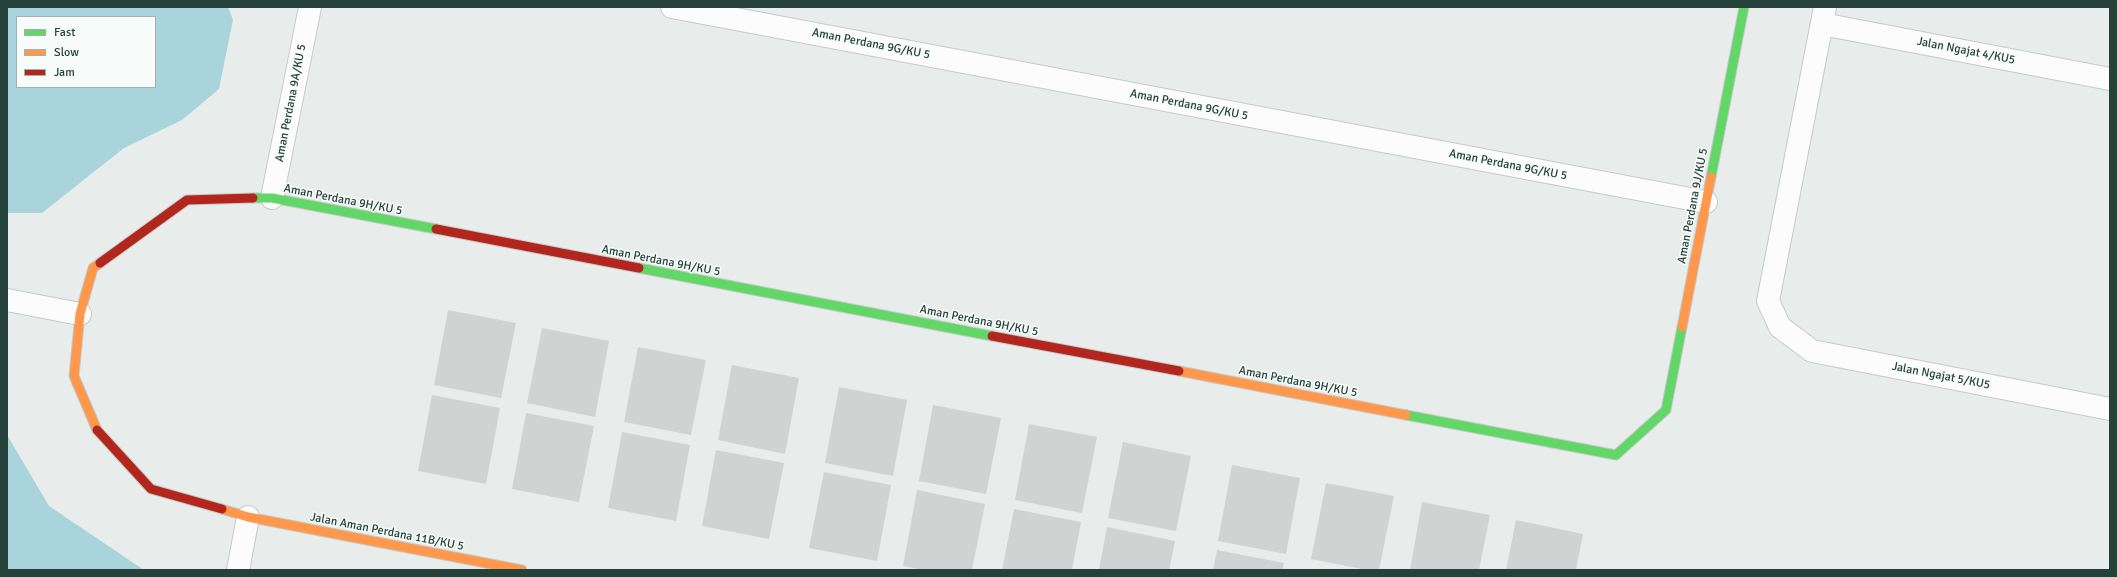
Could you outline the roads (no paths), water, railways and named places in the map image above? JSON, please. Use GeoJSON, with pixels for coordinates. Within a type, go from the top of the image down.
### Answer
{"type":"FeatureCollection","features":[{"type":"Feature","properties":{"kind":"street","name":"Aman Perdana 9A/KU 5"},"geometry":{"type":"LineString","coordinates":[[272,198],[310,7]]}},
{"type":"Feature","properties":{"kind":"street","name":"Aman Perdana 9G/KU 5"},"geometry":{"type":"LineString","coordinates":[[672,7],[1706,202]]}},
{"type":"Feature","properties":{"kind":"street","name":"Aman Perdana 9J/KU 5"},"geometry":{"type":"LineString","coordinates":[[1666,410],[1744,7]]}},
{"type":"Feature","properties":{"kind":"street","name":"Jalan Ngajat 4/KU5"},"geometry":{"type":"LineString","coordinates":[[1824,15],[2110,79]]}},
{"type":"Feature","properties":{"kind":"street","name":"Jalan Ngajat 5/KU5"},"geometry":{"type":"LineString","coordinates":[[1824,15],[1768,301],[1780,327],[1812,351],[2110,409]]}},
{"type":"Feature","properties":{"kind":"street","name":"Jalan Aman Perdana 11B/KU 5"},"geometry":{"type":"LineString","coordinates":[[272,198],[187,200],[93,268],[80,314],[74,376],[95,427],[151,488],[248,517],[522,570]]}},
{"type":"Feature","properties":{"kind":"street","name":"Aman Perdana 9H/KU 5"},"geometry":{"type":"LineString","coordinates":[[272,198],[1616,455],[1666,410]]}},
{"type":"Feature","properties":{"kind":"street"},"geometry":{"type":"LineString","coordinates":[[7,300],[80,314]]}},
{"type":"Feature","properties":{"kind":"street"},"geometry":{"type":"LineString","coordinates":[[238,570],[248,517]]}},
{"type":"Feature","properties":{"kind":"water"},"geometry":{"type":"Polygon","coordinates":[[[7,7],[228,7],[233,20],[219,89],[182,120],[124,148],[42,213],[7,213],[7,7]]]}},
{"type":"Feature","properties":{"kind":"water"},"geometry":{"type":"Polygon","coordinates":[[[7,435],[49,506],[144,570],[7,570],[7,435]]]}}]}
